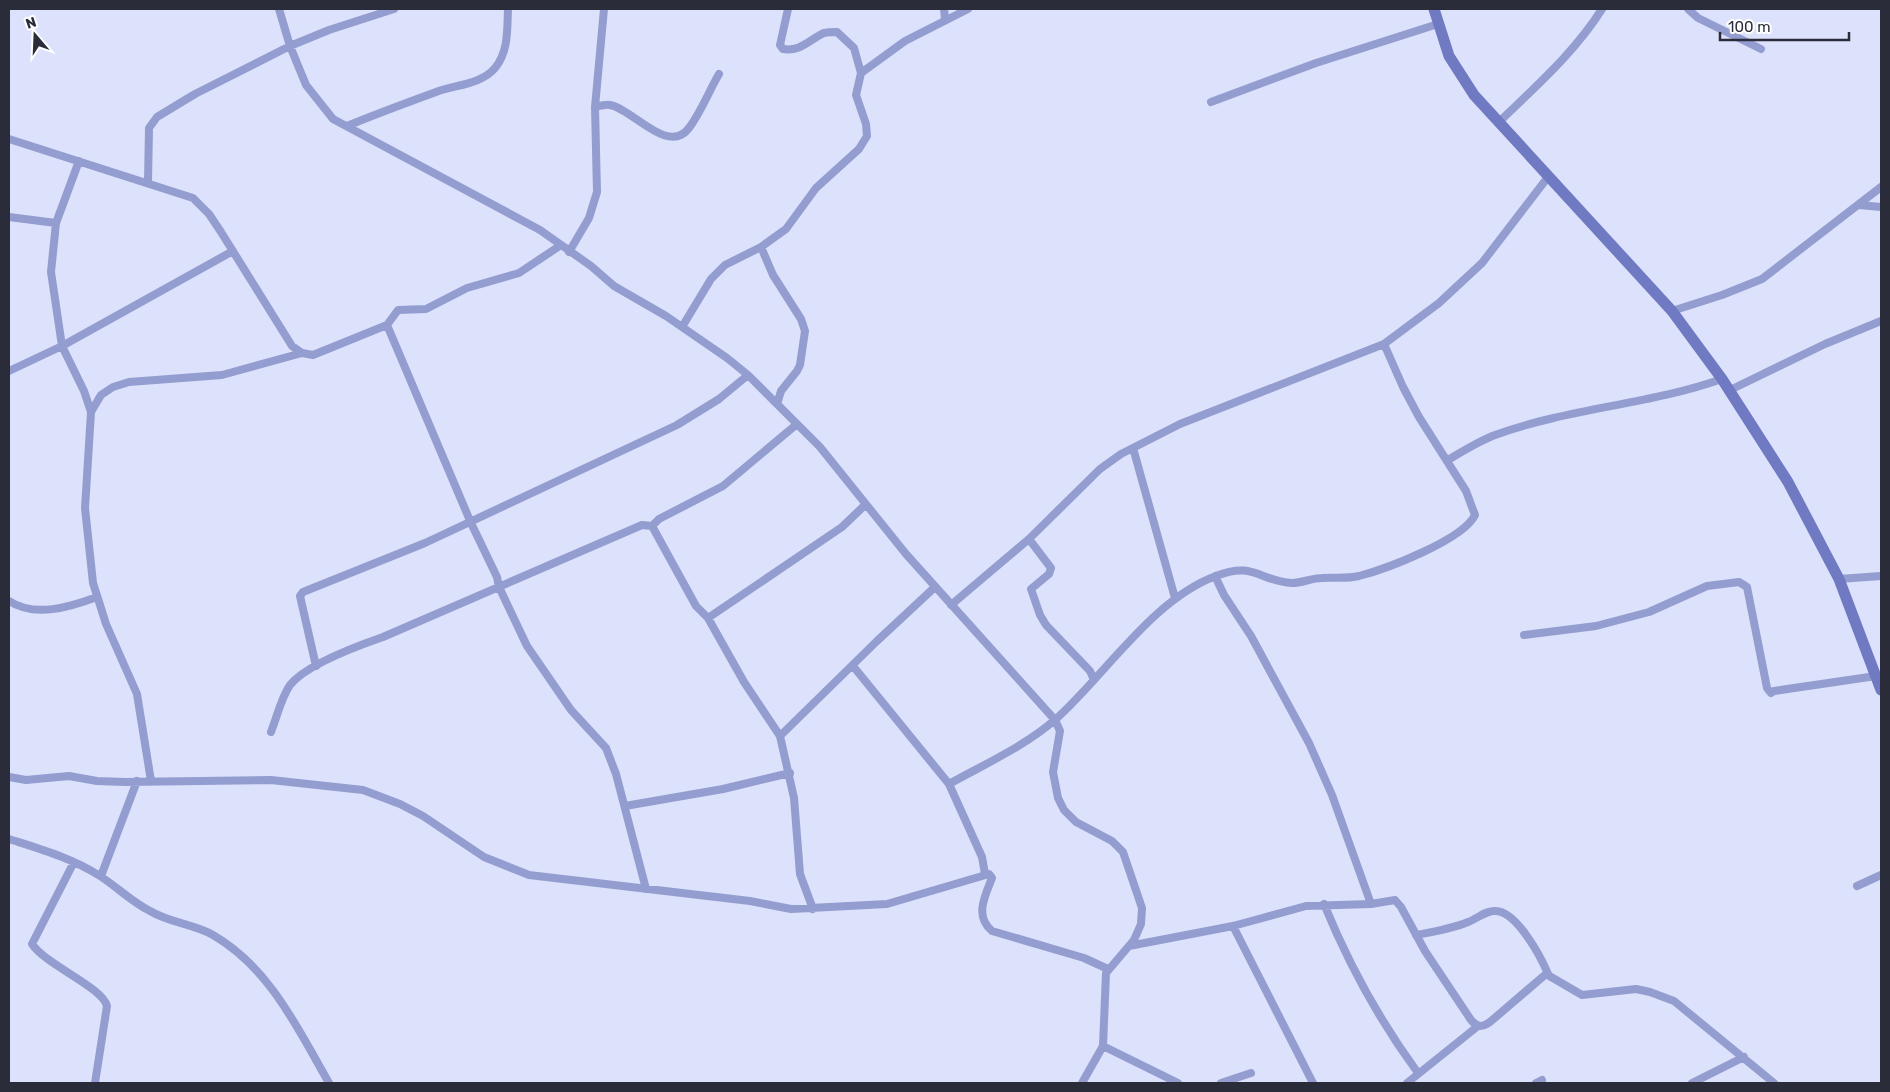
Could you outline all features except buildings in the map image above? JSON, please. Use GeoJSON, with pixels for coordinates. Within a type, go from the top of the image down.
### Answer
{"type":"FeatureCollection","features":[{"type":"Feature","properties":{"kind":"street"},"geometry":{"type":"LineString","coordinates":[[279,9],[290,46],[306,85],[333,119],[521,219],[591,266],[614,286],[651,306],[748,375],[798,424],[831,460],[865,505],[935,587],[1055,720],[1060,731],[1053,772],[1058,798],[1064,810],[1076,822],[1118,846],[1126,857],[1142,908],[1141,924],[1129,946],[1108,969],[1106,976],[1103,1046],[1082,1083]]}},
{"type":"Feature","properties":{"kind":"street"},"geometry":{"type":"LineString","coordinates":[[148,182],[149,128],[157,117],[195,94],[290,46],[329,30],[394,9]]}},
{"type":"Feature","properties":{"kind":"street"},"geometry":{"type":"LineString","coordinates":[[347,126],[434,93],[465,84],[491,72],[497,66],[506,43],[508,9]]}},
{"type":"Feature","properties":{"kind":"street"},"geometry":{"type":"LineString","coordinates":[[569,252],[589,218],[597,192],[595,107],[604,9]]}},
{"type":"Feature","properties":{"kind":"street"},"geometry":{"type":"LineString","coordinates":[[682,327],[712,279],[726,265],[761,247],[786,229],[816,188],[864,142],[867,136],[866,124],[856,95],[861,73],[854,48],[837,32],[824,33],[812,42],[790,50],[783,49],[780,45],[788,9]]}},
{"type":"Feature","properties":{"kind":"street"},"geometry":{"type":"LineString","coordinates":[[944,9],[945,19]]}},
{"type":"Feature","properties":{"kind":"street"},"geometry":{"type":"LineString","coordinates":[[861,73],[905,41],[945,19],[968,9]]}},
{"type":"Feature","properties":{"kind":"street"},"geometry":{"type":"LineString","coordinates":[[1434,9],[1449,56],[1460,76],[1498,123],[1672,311],[1722,379],[1788,482],[1839,579],[1881,690]]}},
{"type":"Feature","properties":{"kind":"street"},"geometry":{"type":"LineString","coordinates":[[1498,123],[1559,64],[1602,9]]}},
{"type":"Feature","properties":{"kind":"street"},"geometry":{"type":"LineString","coordinates":[[1688,9],[1698,18],[1761,49]]}},
{"type":"Feature","properties":{"kind":"street"},"geometry":{"type":"LineString","coordinates":[[1211,102],[1316,63],[1438,24]]}},
{"type":"Feature","properties":{"kind":"street"},"geometry":{"type":"LineString","coordinates":[[595,107],[610,105],[663,136],[673,138],[688,130],[719,74]]}},
{"type":"Feature","properties":{"kind":"street"},"geometry":{"type":"LineString","coordinates":[[9,139],[193,198],[209,214],[270,307],[292,346],[302,353],[313,355],[387,324],[398,310],[426,309],[467,288],[519,272],[560,245]]}},
{"type":"Feature","properties":{"kind":"street"},"geometry":{"type":"LineString","coordinates":[[79,161],[56,223],[51,272],[62,346],[84,391],[91,412],[85,508],[96,597],[137,694],[151,781]]}},
{"type":"Feature","properties":{"kind":"street"},"geometry":{"type":"LineString","coordinates":[[951,605],[1029,540],[1100,469],[1133,448],[1180,424],[1384,344],[1439,303],[1482,263],[1548,177]]}},
{"type":"Feature","properties":{"kind":"street"},"geometry":{"type":"LineString","coordinates":[[1672,311],[1722,295],[1762,279],[1881,187]]}},
{"type":"Feature","properties":{"kind":"street"},"geometry":{"type":"LineString","coordinates":[[1859,205],[1881,207]]}},
{"type":"Feature","properties":{"kind":"street"},"geometry":{"type":"LineString","coordinates":[[9,217],[56,223]]}},
{"type":"Feature","properties":{"kind":"street"},"geometry":{"type":"LineString","coordinates":[[761,247],[772,275],[801,319],[805,331],[800,365],[797,372],[781,391],[777,404]]}},
{"type":"Feature","properties":{"kind":"street"},"geometry":{"type":"LineString","coordinates":[[9,371],[62,346],[233,251]]}},
{"type":"Feature","properties":{"kind":"street"},"geometry":{"type":"LineString","coordinates":[[1728,391],[1824,344],[1880,322]]}},
{"type":"Feature","properties":{"kind":"street"},"geometry":{"type":"LineString","coordinates":[[387,324],[471,523],[527,646],[571,710],[606,748],[616,774],[646,889]]}},
{"type":"Feature","properties":{"kind":"street"},"geometry":{"type":"LineString","coordinates":[[949,784],[1010,750],[1055,720],[1174,598],[1215,576],[1245,569],[1281,582],[1294,583],[1321,578],[1341,579],[1359,576],[1414,556],[1460,530],[1472,520],[1475,515],[1466,491],[1448,460],[1419,418],[1384,344]]}},
{"type":"Feature","properties":{"kind":"street"},"geometry":{"type":"LineString","coordinates":[[91,412],[101,395],[113,386],[129,382],[222,375],[302,353]]}},
{"type":"Feature","properties":{"kind":"street"},"geometry":{"type":"LineString","coordinates":[[316,666],[300,596],[303,592],[471,523],[677,425],[719,399],[748,375]]}},
{"type":"Feature","properties":{"kind":"street"},"geometry":{"type":"LineString","coordinates":[[1448,460],[1493,436],[1509,430],[1585,411],[1653,399],[1722,379]]}},
{"type":"Feature","properties":{"kind":"street"},"geometry":{"type":"LineString","coordinates":[[652,526],[659,519],[723,486],[798,424]]}},
{"type":"Feature","properties":{"kind":"street"},"geometry":{"type":"LineString","coordinates":[[1133,448],[1174,598]]}},
{"type":"Feature","properties":{"kind":"street"},"geometry":{"type":"LineString","coordinates":[[708,618],[842,527],[865,505]]}},
{"type":"Feature","properties":{"kind":"street"},"geometry":{"type":"LineString","coordinates":[[272,732],[290,686],[316,666],[354,647],[383,637],[642,525],[652,526]]}},
{"type":"Feature","properties":{"kind":"street"},"geometry":{"type":"LineString","coordinates":[[652,526],[696,606],[708,618],[744,682],[780,736],[790,773],[794,798],[800,874],[813,909]]}},
{"type":"Feature","properties":{"kind":"street"},"geometry":{"type":"LineString","coordinates":[[1029,540],[1052,568],[1049,574],[1031,589],[1040,615],[1090,671],[1094,680]]}},
{"type":"Feature","properties":{"kind":"street"},"geometry":{"type":"LineString","coordinates":[[1215,576],[1224,595],[1256,643],[1309,744],[1332,795],[1371,904]]}},
{"type":"Feature","properties":{"kind":"street"},"geometry":{"type":"LineString","coordinates":[[1839,579],[1881,576]]}},
{"type":"Feature","properties":{"kind":"street"},"geometry":{"type":"LineString","coordinates":[[1524,635],[1596,626],[1650,612],[1707,586],[1739,582],[1747,587],[1767,688],[1771,693],[1876,676]]}},
{"type":"Feature","properties":{"kind":"street"},"geometry":{"type":"LineString","coordinates":[[780,736],[935,587]]}},
{"type":"Feature","properties":{"kind":"street"},"geometry":{"type":"LineString","coordinates":[[9,601],[15,606],[35,609],[60,609],[96,597]]}},
{"type":"Feature","properties":{"kind":"street"},"geometry":{"type":"LineString","coordinates":[[853,666],[949,784],[982,857],[985,874]]}},
{"type":"Feature","properties":{"kind":"street"},"geometry":{"type":"LineString","coordinates":[[625,806],[723,790],[790,773]]}},
{"type":"Feature","properties":{"kind":"street"},"geometry":{"type":"LineString","coordinates":[[9,777],[26,780],[69,776],[97,781],[271,780],[363,790],[400,804],[423,816],[484,857],[529,875],[750,901],[791,909],[887,904],[990,874],[992,878],[981,913],[984,922],[992,931],[1084,958],[1108,969]]}},
{"type":"Feature","properties":{"kind":"street"},"geometry":{"type":"LineString","coordinates":[[101,876],[138,781]]}},
{"type":"Feature","properties":{"kind":"street"},"geometry":{"type":"LineString","coordinates":[[9,839],[74,862],[101,876],[150,912],[182,925],[207,932],[219,939],[267,980],[284,1004],[329,1083]]}},
{"type":"Feature","properties":{"kind":"street"},"geometry":{"type":"LineString","coordinates":[[74,862],[32,944],[62,969],[104,997],[107,1006],[95,1083]]}},
{"type":"Feature","properties":{"kind":"street"},"geometry":{"type":"LineString","coordinates":[[1857,886],[1881,875]]}},
{"type":"Feature","properties":{"kind":"street"},"geometry":{"type":"LineString","coordinates":[[1129,946],[1233,926],[1296,909],[1324,904],[1371,904],[1397,900],[1416,935],[1471,1020],[1478,1026]]}},
{"type":"Feature","properties":{"kind":"street"},"geometry":{"type":"LineString","coordinates":[[1324,904],[1350,964],[1371,1004],[1418,1073]]}},
{"type":"Feature","properties":{"kind":"street"},"geometry":{"type":"LineString","coordinates":[[1416,935],[1469,922],[1491,911],[1502,912],[1509,916],[1528,939],[1548,974],[1566,988],[1582,995],[1592,996],[1628,989],[1650,992],[1669,999],[1680,1005],[1774,1083]]}},
{"type":"Feature","properties":{"kind":"street"},"geometry":{"type":"LineString","coordinates":[[1233,926],[1313,1083]]}},
{"type":"Feature","properties":{"kind":"street"},"geometry":{"type":"LineString","coordinates":[[1407,1083],[1478,1026],[1484,1026],[1490,1022],[1541,976],[1548,974]]}},
{"type":"Feature","properties":{"kind":"street"},"geometry":{"type":"LineString","coordinates":[[1103,1046],[1178,1083]]}},
{"type":"Feature","properties":{"kind":"street"},"geometry":{"type":"LineString","coordinates":[[1692,1083],[1744,1057]]}},
{"type":"Feature","properties":{"kind":"street"},"geometry":{"type":"LineString","coordinates":[[1221,1083],[1251,1073]]}}]}
